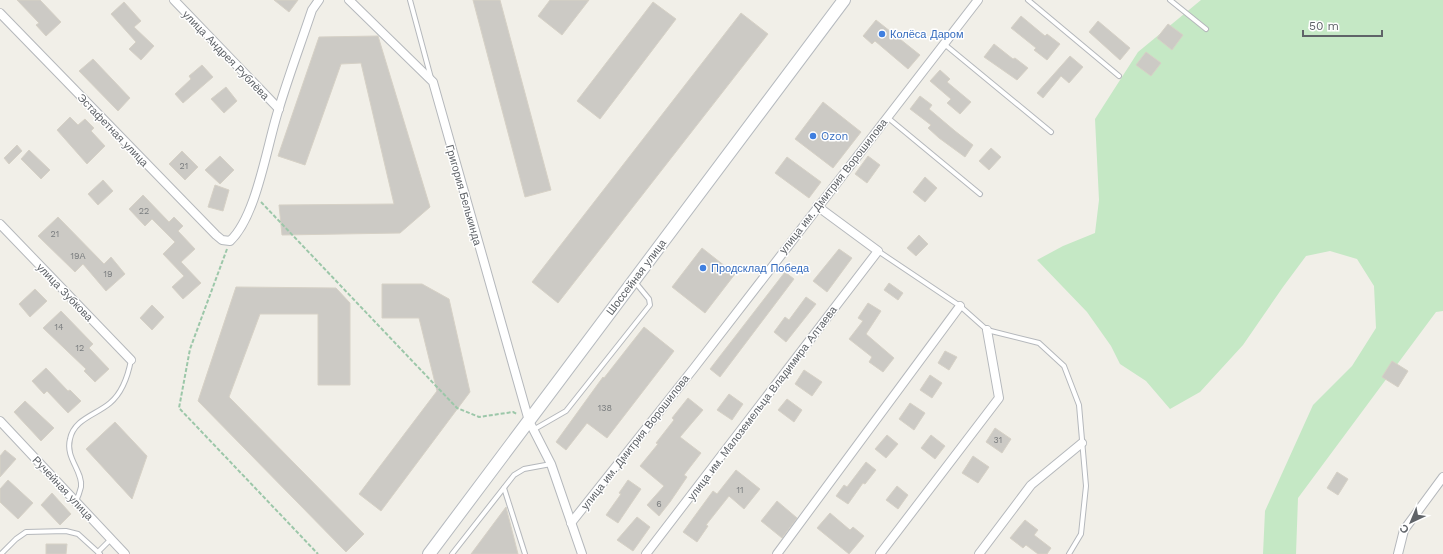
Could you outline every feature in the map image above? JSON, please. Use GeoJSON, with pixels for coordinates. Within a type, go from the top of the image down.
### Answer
{"type":"FeatureCollection","features":[{"type":"Feature","properties":{"kind":"street","name":"улица Андрея Рублёва"},"geometry":{"type":"LineString","coordinates":[[174,0],[279,109]]}},
{"type":"Feature","properties":{"kind":"street"},"geometry":{"type":"LineString","coordinates":[[230,241],[236,235],[255,195],[279,109],[312,10],[319,0]]}},
{"type":"Feature","properties":{"kind":"street","name":"Григория Белькинда"},"geometry":{"type":"LineString","coordinates":[[349,0],[432,82],[531,425],[551,464],[582,554]]}},
{"type":"Feature","properties":{"kind":"street","name":"Шоссейная улица"},"geometry":{"type":"LineString","coordinates":[[429,554],[531,425],[634,280],[844,0]]}},
{"type":"Feature","properties":{"kind":"street","name":"улица им. Дмитрия Ворошилова"},"geometry":{"type":"LineString","coordinates":[[571,523],[694,368],[886,116],[978,0]]}},
{"type":"Feature","properties":{"kind":"street","name":"Эстафетная улица"},"geometry":{"type":"LineString","coordinates":[[0,13],[216,235],[222,240],[230,241]]}},
{"type":"Feature","properties":{"kind":"street"},"geometry":{"type":"LineString","coordinates":[[817,206],[878,251]]}},
{"type":"Feature","properties":{"kind":"street","name":"улица Зубкова"},"geometry":{"type":"LineString","coordinates":[[0,224],[131,360]]}},
{"type":"Feature","properties":{"kind":"street","name":"улица им. Малоземельца Владимира Алтаева"},"geometry":{"type":"LineString","coordinates":[[646,554],[878,251]]}},
{"type":"Feature","properties":{"kind":"street"},"geometry":{"type":"LineString","coordinates":[[777,554],[960,306]]}},
{"type":"Feature","properties":{"kind":"street"},"geometry":{"type":"LineString","coordinates":[[880,554],[999,398],[987,330]]}},
{"type":"Feature","properties":{"kind":"street","name":"Ручейная улица"},"geometry":{"type":"LineString","coordinates":[[1,424],[125,554]]}},
{"type":"Feature","properties":{"kind":"street"},"geometry":{"type":"LineString","coordinates":[[979,554],[1031,485],[1082,443]]}},
{"type":"Feature","properties":{"kind":"street"},"geometry":{"type":"LineString","coordinates":[[1398,554],[1404,530],[1443,477]]}},
{"type":"Feature","properties":{"kind":"lane"},"geometry":{"type":"LineString","coordinates":[[410,0],[432,82]]}},
{"type":"Feature","properties":{"kind":"lane"},"geometry":{"type":"LineString","coordinates":[[1028,0],[1119,76]]}},
{"type":"Feature","properties":{"kind":"lane"},"geometry":{"type":"LineString","coordinates":[[1170,0],[1206,29]]}},
{"type":"Feature","properties":{"kind":"lane"},"geometry":{"type":"LineString","coordinates":[[943,43],[1051,132]]}},
{"type":"Feature","properties":{"kind":"lane"},"geometry":{"type":"LineString","coordinates":[[886,116],[980,194]]}},
{"type":"Feature","properties":{"kind":"lane"},"geometry":{"type":"LineString","coordinates":[[878,251],[960,306],[987,330],[1039,343],[1064,366],[1079,405],[1086,486],[1081,534],[1068,554]]}},
{"type":"Feature","properties":{"kind":"lane"},"geometry":{"type":"LineString","coordinates":[[531,425],[566,410],[650,305],[649,299],[634,280]]}},
{"type":"Feature","properties":{"kind":"lane"},"geometry":{"type":"LineString","coordinates":[[76,502],[81,486],[79,475],[70,452],[70,439],[76,426],[111,403],[120,391],[128,375],[131,360]]}},
{"type":"Feature","properties":{"kind":"lane"},"geometry":{"type":"LineString","coordinates":[[452,554],[514,475],[524,469],[551,464]]}},
{"type":"Feature","properties":{"kind":"lane"},"geometry":{"type":"LineString","coordinates":[[504,488],[525,554]]}},
{"type":"Feature","properties":{"kind":"lane"},"geometry":{"type":"LineString","coordinates":[[2,554],[16,539],[26,532],[66,530],[78,534],[99,553],[111,539]]}},
{"type":"Feature","properties":{"kind":"path"},"geometry":{"type":"LineString","coordinates":[[255,195],[457,408],[479,417],[513,412],[531,425]]}},
{"type":"Feature","properties":{"kind":"path"},"geometry":{"type":"LineString","coordinates":[[230,241],[190,349],[179,408],[318,554]]}},
{"type":"Feature","properties":{"kind":"green space"},"geometry":{"type":"Polygon","coordinates":[[[1201,0],[1443,0],[1443,311],[1436,312],[1298,498],[1296,554],[1263,554],[1265,511],[1313,405],[1352,366],[1376,328],[1374,286],[1357,259],[1330,251],[1306,256],[1243,345],[1200,392],[1170,409],[1146,381],[1120,364],[1111,346],[1087,312],[1037,260],[1063,246],[1095,233],[1099,200],[1095,119],[1138,52],[1201,0]]]}},
{"type":"Feature","properties":{"kind":"building"},"geometry":{"type":"Polygon","coordinates":[[[17,0],[40,0],[61,22],[46,36],[36,25],[39,23],[17,0]]]}},
{"type":"Feature","properties":{"kind":"building"},"geometry":{"type":"Polygon","coordinates":[[[274,0],[298,0],[289,12],[274,0]]]}},
{"type":"Feature","properties":{"kind":"building"},"geometry":{"type":"Polygon","coordinates":[[[473,0],[500,0],[551,190],[525,197],[473,0]]]}},
{"type":"Feature","properties":{"kind":"building"},"geometry":{"type":"Polygon","coordinates":[[[550,0],[589,0],[562,35],[538,16],[550,0]]]}},
{"type":"Feature","properties":{"kind":"building"},"geometry":{"type":"Polygon","coordinates":[[[124,2],[141,21],[134,27],[154,46],[141,60],[129,49],[136,42],[111,14],[124,2]]]}},
{"type":"Feature","properties":{"kind":"building"},"geometry":{"type":"Polygon","coordinates":[[[653,2],[676,19],[600,119],[577,101],[653,2]]]}},
{"type":"Feature","properties":{"kind":"building"},"geometry":{"type":"Polygon","coordinates":[[[741,13],[768,34],[558,303],[532,282],[741,13]]]}},
{"type":"Feature","properties":{"kind":"building"},"geometry":{"type":"Polygon","coordinates":[[[1021,16],[1045,36],[1047,34],[1060,44],[1047,60],[1034,50],[1036,48],[1011,28],[1021,16]]]}},
{"type":"Feature","properties":{"kind":"building"},"geometry":{"type":"Polygon","coordinates":[[[876,20],[920,55],[908,69],[875,41],[872,44],[863,36],[876,20]]]}},
{"type":"Feature","properties":{"kind":"building"},"geometry":{"type":"Polygon","coordinates":[[[1098,21],[1130,48],[1120,60],[1089,32],[1098,21]]]}},
{"type":"Feature","properties":{"kind":"building"},"geometry":{"type":"Polygon","coordinates":[[[1168,24],[1183,35],[1172,50],[1157,38],[1168,24]]]}},
{"type":"Feature","properties":{"kind":"building"},"geometry":{"type":"Polygon","coordinates":[[[378,36],[430,207],[400,233],[282,235],[279,205],[394,204],[361,63],[341,64],[305,165],[278,156],[319,37],[378,36]]]}},
{"type":"Feature","properties":{"kind":"building"},"geometry":{"type":"Polygon","coordinates":[[[994,44],[1013,59],[1015,58],[1028,68],[1017,80],[984,57],[994,44]]]}},
{"type":"Feature","properties":{"kind":"building"},"geometry":{"type":"Polygon","coordinates":[[[1146,52],[1161,63],[1151,76],[1136,65],[1146,52]]]}},
{"type":"Feature","properties":{"kind":"building"},"geometry":{"type":"Polygon","coordinates":[[[1070,56],[1083,67],[1069,83],[1061,76],[1043,98],[1037,93],[1070,56]]]}},
{"type":"Feature","properties":{"kind":"building"},"geometry":{"type":"Polygon","coordinates":[[[93,59],[130,98],[118,111],[79,71],[93,59]]]}},
{"type":"Feature","properties":{"kind":"building"},"geometry":{"type":"Polygon","coordinates":[[[202,65],[213,77],[183,103],[175,94],[191,79],[189,76],[202,65]]]}},
{"type":"Feature","properties":{"kind":"building"},"geometry":{"type":"Polygon","coordinates":[[[940,70],[950,79],[947,82],[971,102],[960,114],[947,103],[951,99],[930,81],[940,70]]]}},
{"type":"Feature","properties":{"kind":"building"},"geometry":{"type":"Polygon","coordinates":[[[226,87],[237,101],[224,113],[211,99],[226,87]]]}},
{"type":"Feature","properties":{"kind":"building"},"geometry":{"type":"Polygon","coordinates":[[[920,96],[932,105],[929,109],[973,145],[965,157],[939,138],[928,128],[931,125],[910,109],[920,96]]]}},
{"type":"Feature","properties":{"kind":"building"},"geometry":{"type":"Polygon","coordinates":[[[823,102],[861,132],[833,168],[795,139],[823,102]]]}},
{"type":"Feature","properties":{"kind":"building"},"geometry":{"type":"Polygon","coordinates":[[[70,117],[78,125],[85,119],[94,128],[91,131],[105,146],[87,164],[57,130],[70,117]]]}},
{"type":"Feature","properties":{"kind":"building"},"geometry":{"type":"Polygon","coordinates":[[[17,145],[22,151],[9,164],[4,158],[17,145]]]}},
{"type":"Feature","properties":{"kind":"building"},"geometry":{"type":"Polygon","coordinates":[[[991,148],[1001,157],[989,170],[979,161],[991,148]]]}},
{"type":"Feature","properties":{"kind":"building"},"geometry":{"type":"Polygon","coordinates":[[[29,150],[50,170],[41,179],[21,159],[29,150]]]}},
{"type":"Feature","properties":{"kind":"building"},"geometry":{"type":"Polygon","coordinates":[[[182,151],[198,167],[185,180],[169,164],[182,151]]]}},
{"type":"Feature","properties":{"kind":"building"},"geometry":{"type":"Polygon","coordinates":[[[220,156],[234,170],[220,184],[205,170],[220,156]]]}},
{"type":"Feature","properties":{"kind":"building"},"geometry":{"type":"Polygon","coordinates":[[[868,156],[880,165],[867,183],[855,174],[868,156]]]}},
{"type":"Feature","properties":{"kind":"building"},"geometry":{"type":"Polygon","coordinates":[[[787,157],[821,182],[809,198],[775,173],[787,157]]]}},
{"type":"Feature","properties":{"kind":"building"},"geometry":{"type":"Polygon","coordinates":[[[925,177],[937,188],[925,202],[913,192],[925,177]]]}},
{"type":"Feature","properties":{"kind":"building"},"geometry":{"type":"Polygon","coordinates":[[[103,180],[113,191],[98,205],[88,194],[103,180]]]}},
{"type":"Feature","properties":{"kind":"building"},"geometry":{"type":"Polygon","coordinates":[[[215,185],[229,190],[223,211],[208,207],[215,185]]]}},
{"type":"Feature","properties":{"kind":"building"},"geometry":{"type":"Polygon","coordinates":[[[143,195],[169,222],[174,217],[183,226],[178,231],[195,249],[181,262],[201,283],[183,299],[172,287],[184,276],[163,254],[175,242],[152,219],[145,226],[129,209],[143,195]]]}},
{"type":"Feature","properties":{"kind":"building"},"geometry":{"type":"Polygon","coordinates":[[[58,217],[104,264],[111,257],[125,274],[106,291],[83,264],[75,272],[38,236],[58,217]]]}},
{"type":"Feature","properties":{"kind":"building"},"geometry":{"type":"Polygon","coordinates":[[[919,235],[928,244],[916,256],[907,248],[919,235]]]}},
{"type":"Feature","properties":{"kind":"building"},"geometry":{"type":"Polygon","coordinates":[[[702,248],[735,274],[705,313],[672,287],[702,248]]]}},
{"type":"Feature","properties":{"kind":"building"},"geometry":{"type":"Polygon","coordinates":[[[839,249],[852,258],[827,292],[813,281],[839,249]]]}},
{"type":"Feature","properties":{"kind":"building"},"geometry":{"type":"Polygon","coordinates":[[[785,272],[794,279],[720,377],[710,369],[785,272]]]}},
{"type":"Feature","properties":{"kind":"building"},"geometry":{"type":"Polygon","coordinates":[[[889,283],[903,293],[898,300],[884,290],[889,283]]]}},
{"type":"Feature","properties":{"kind":"building"},"geometry":{"type":"Polygon","coordinates":[[[382,284],[422,284],[449,299],[470,392],[381,511],[359,494],[437,391],[419,318],[382,318],[382,284]]]}},
{"type":"Feature","properties":{"kind":"building"},"geometry":{"type":"Polygon","coordinates":[[[236,287],[336,288],[350,303],[350,385],[318,385],[318,314],[260,314],[229,397],[364,534],[346,552],[198,401],[236,287]]]}},
{"type":"Feature","properties":{"kind":"building"},"geometry":{"type":"Polygon","coordinates":[[[35,289],[47,301],[30,317],[19,304],[35,289]]]}},
{"type":"Feature","properties":{"kind":"building"},"geometry":{"type":"Polygon","coordinates":[[[806,297],[816,304],[786,342],[774,332],[785,317],[789,320],[806,297]]]}},
{"type":"Feature","properties":{"kind":"building"},"geometry":{"type":"Polygon","coordinates":[[[868,303],[881,311],[866,334],[894,358],[883,372],[869,362],[872,357],[849,339],[863,321],[858,318],[868,303]]]}},
{"type":"Feature","properties":{"kind":"building"},"geometry":{"type":"Polygon","coordinates":[[[152,305],[164,317],[152,330],[140,318],[152,305]]]}},
{"type":"Feature","properties":{"kind":"building"},"geometry":{"type":"Polygon","coordinates":[[[61,311],[93,344],[89,348],[109,369],[95,382],[84,371],[86,369],[43,328],[61,311]]]}},
{"type":"Feature","properties":{"kind":"building"},"geometry":{"type":"Polygon","coordinates":[[[644,327],[674,351],[607,438],[587,423],[566,450],[556,442],[603,377],[604,378],[644,327]]]}},
{"type":"Feature","properties":{"kind":"building"},"geometry":{"type":"Polygon","coordinates":[[[945,351],[957,357],[949,370],[938,363],[945,351]]]}},
{"type":"Feature","properties":{"kind":"building"},"geometry":{"type":"Polygon","coordinates":[[[1392,361],[1408,371],[1398,387],[1382,377],[1392,361]]]}},
{"type":"Feature","properties":{"kind":"building"},"geometry":{"type":"Polygon","coordinates":[[[46,368],[68,391],[70,390],[81,401],[68,413],[47,391],[44,394],[32,381],[46,368]]]}},
{"type":"Feature","properties":{"kind":"building"},"geometry":{"type":"Polygon","coordinates":[[[804,370],[822,382],[812,396],[795,384],[804,370]]]}},
{"type":"Feature","properties":{"kind":"building"},"geometry":{"type":"Polygon","coordinates":[[[930,375],[942,383],[932,398],[920,390],[930,375]]]}},
{"type":"Feature","properties":{"kind":"building"},"geometry":{"type":"Polygon","coordinates":[[[729,394],[743,404],[732,420],[717,410],[729,394]]]}},
{"type":"Feature","properties":{"kind":"building"},"geometry":{"type":"Polygon","coordinates":[[[688,398],[703,410],[680,437],[701,453],[684,475],[687,477],[659,516],[647,505],[664,486],[640,466],[658,444],[656,443],[674,420],[672,418],[688,398]]]}},
{"type":"Feature","properties":{"kind":"building"},"geometry":{"type":"Polygon","coordinates":[[[787,399],[802,410],[794,422],[778,410],[787,399]]]}},
{"type":"Feature","properties":{"kind":"building"},"geometry":{"type":"Polygon","coordinates":[[[25,401],[54,428],[41,441],[14,412],[25,401]]]}},
{"type":"Feature","properties":{"kind":"building"},"geometry":{"type":"Polygon","coordinates":[[[910,403],[925,413],[914,430],[899,419],[910,403]]]}},
{"type":"Feature","properties":{"kind":"building"},"geometry":{"type":"Polygon","coordinates":[[[115,422],[147,456],[132,499],[86,449],[115,422]]]}},
{"type":"Feature","properties":{"kind":"building"},"geometry":{"type":"Polygon","coordinates":[[[995,428],[1011,439],[1002,453],[986,442],[995,428]]]}},
{"type":"Feature","properties":{"kind":"building"},"geometry":{"type":"Polygon","coordinates":[[[887,435],[898,444],[886,458],[875,449],[887,435]]]}},
{"type":"Feature","properties":{"kind":"building"},"geometry":{"type":"Polygon","coordinates":[[[931,435],[945,446],[935,459],[921,448],[931,435]]]}},
{"type":"Feature","properties":{"kind":"building"},"geometry":{"type":"Polygon","coordinates":[[[5,450],[16,459],[0,477],[0,456],[5,450]]]}},
{"type":"Feature","properties":{"kind":"building"},"geometry":{"type":"Polygon","coordinates":[[[973,456],[989,467],[978,483],[962,473],[973,456]]]}},
{"type":"Feature","properties":{"kind":"building"},"geometry":{"type":"Polygon","coordinates":[[[866,462],[876,470],[865,484],[863,483],[848,504],[836,496],[844,485],[847,487],[866,462]]]}},
{"type":"Feature","properties":{"kind":"building"},"geometry":{"type":"Polygon","coordinates":[[[736,470],[760,489],[744,509],[729,496],[706,525],[708,526],[697,542],[683,532],[713,491],[717,494],[736,470]]]}},
{"type":"Feature","properties":{"kind":"building"},"geometry":{"type":"Polygon","coordinates":[[[1337,472],[1348,479],[1338,495],[1327,488],[1337,472]]]}},
{"type":"Feature","properties":{"kind":"building"},"geometry":{"type":"Polygon","coordinates":[[[8,480],[33,503],[18,519],[0,502],[0,489],[8,480]]]}},
{"type":"Feature","properties":{"kind":"building"},"geometry":{"type":"Polygon","coordinates":[[[628,480],[641,489],[618,523],[606,515],[621,494],[619,493],[628,480]]]}},
{"type":"Feature","properties":{"kind":"building"},"geometry":{"type":"Polygon","coordinates":[[[897,486],[908,495],[898,509],[886,500],[897,486]]]}},
{"type":"Feature","properties":{"kind":"building"},"geometry":{"type":"Polygon","coordinates":[[[52,493],[71,514],[60,525],[41,505],[52,493]]]}},
{"type":"Feature","properties":{"kind":"building"},"geometry":{"type":"Polygon","coordinates":[[[777,501],[797,518],[782,538],[761,521],[777,501]]]}},
{"type":"Feature","properties":{"kind":"building"},"geometry":{"type":"Polygon","coordinates":[[[506,507],[518,554],[471,554],[506,507]]]}},
{"type":"Feature","properties":{"kind":"building"},"geometry":{"type":"Polygon","coordinates":[[[830,513],[850,530],[853,527],[864,536],[849,554],[817,528],[830,513]]]}},
{"type":"Feature","properties":{"kind":"building"},"geometry":{"type":"Polygon","coordinates":[[[637,517],[650,527],[633,551],[617,540],[637,517]]]}},
{"type":"Feature","properties":{"kind":"building"},"geometry":{"type":"Polygon","coordinates":[[[1025,520],[1038,530],[1034,535],[1051,548],[1047,554],[1038,554],[1026,545],[1023,548],[1010,538],[1025,520]]]}},
{"type":"Feature","properties":{"kind":"building"},"geometry":{"type":"Polygon","coordinates":[[[46,544],[67,544],[66,554],[46,554],[46,544]]]}},
{"type":"Feature","properties":{"kind":"place","name":"Колёса Даром"},"geometry":{"type":"Point","coordinates":[882,34]}},
{"type":"Feature","properties":{"kind":"place","name":"Ozon"},"geometry":{"type":"Point","coordinates":[813,136]}},
{"type":"Feature","properties":{"kind":"place","name":"Продсклад Победа"},"geometry":{"type":"Point","coordinates":[703,268]}}]}
